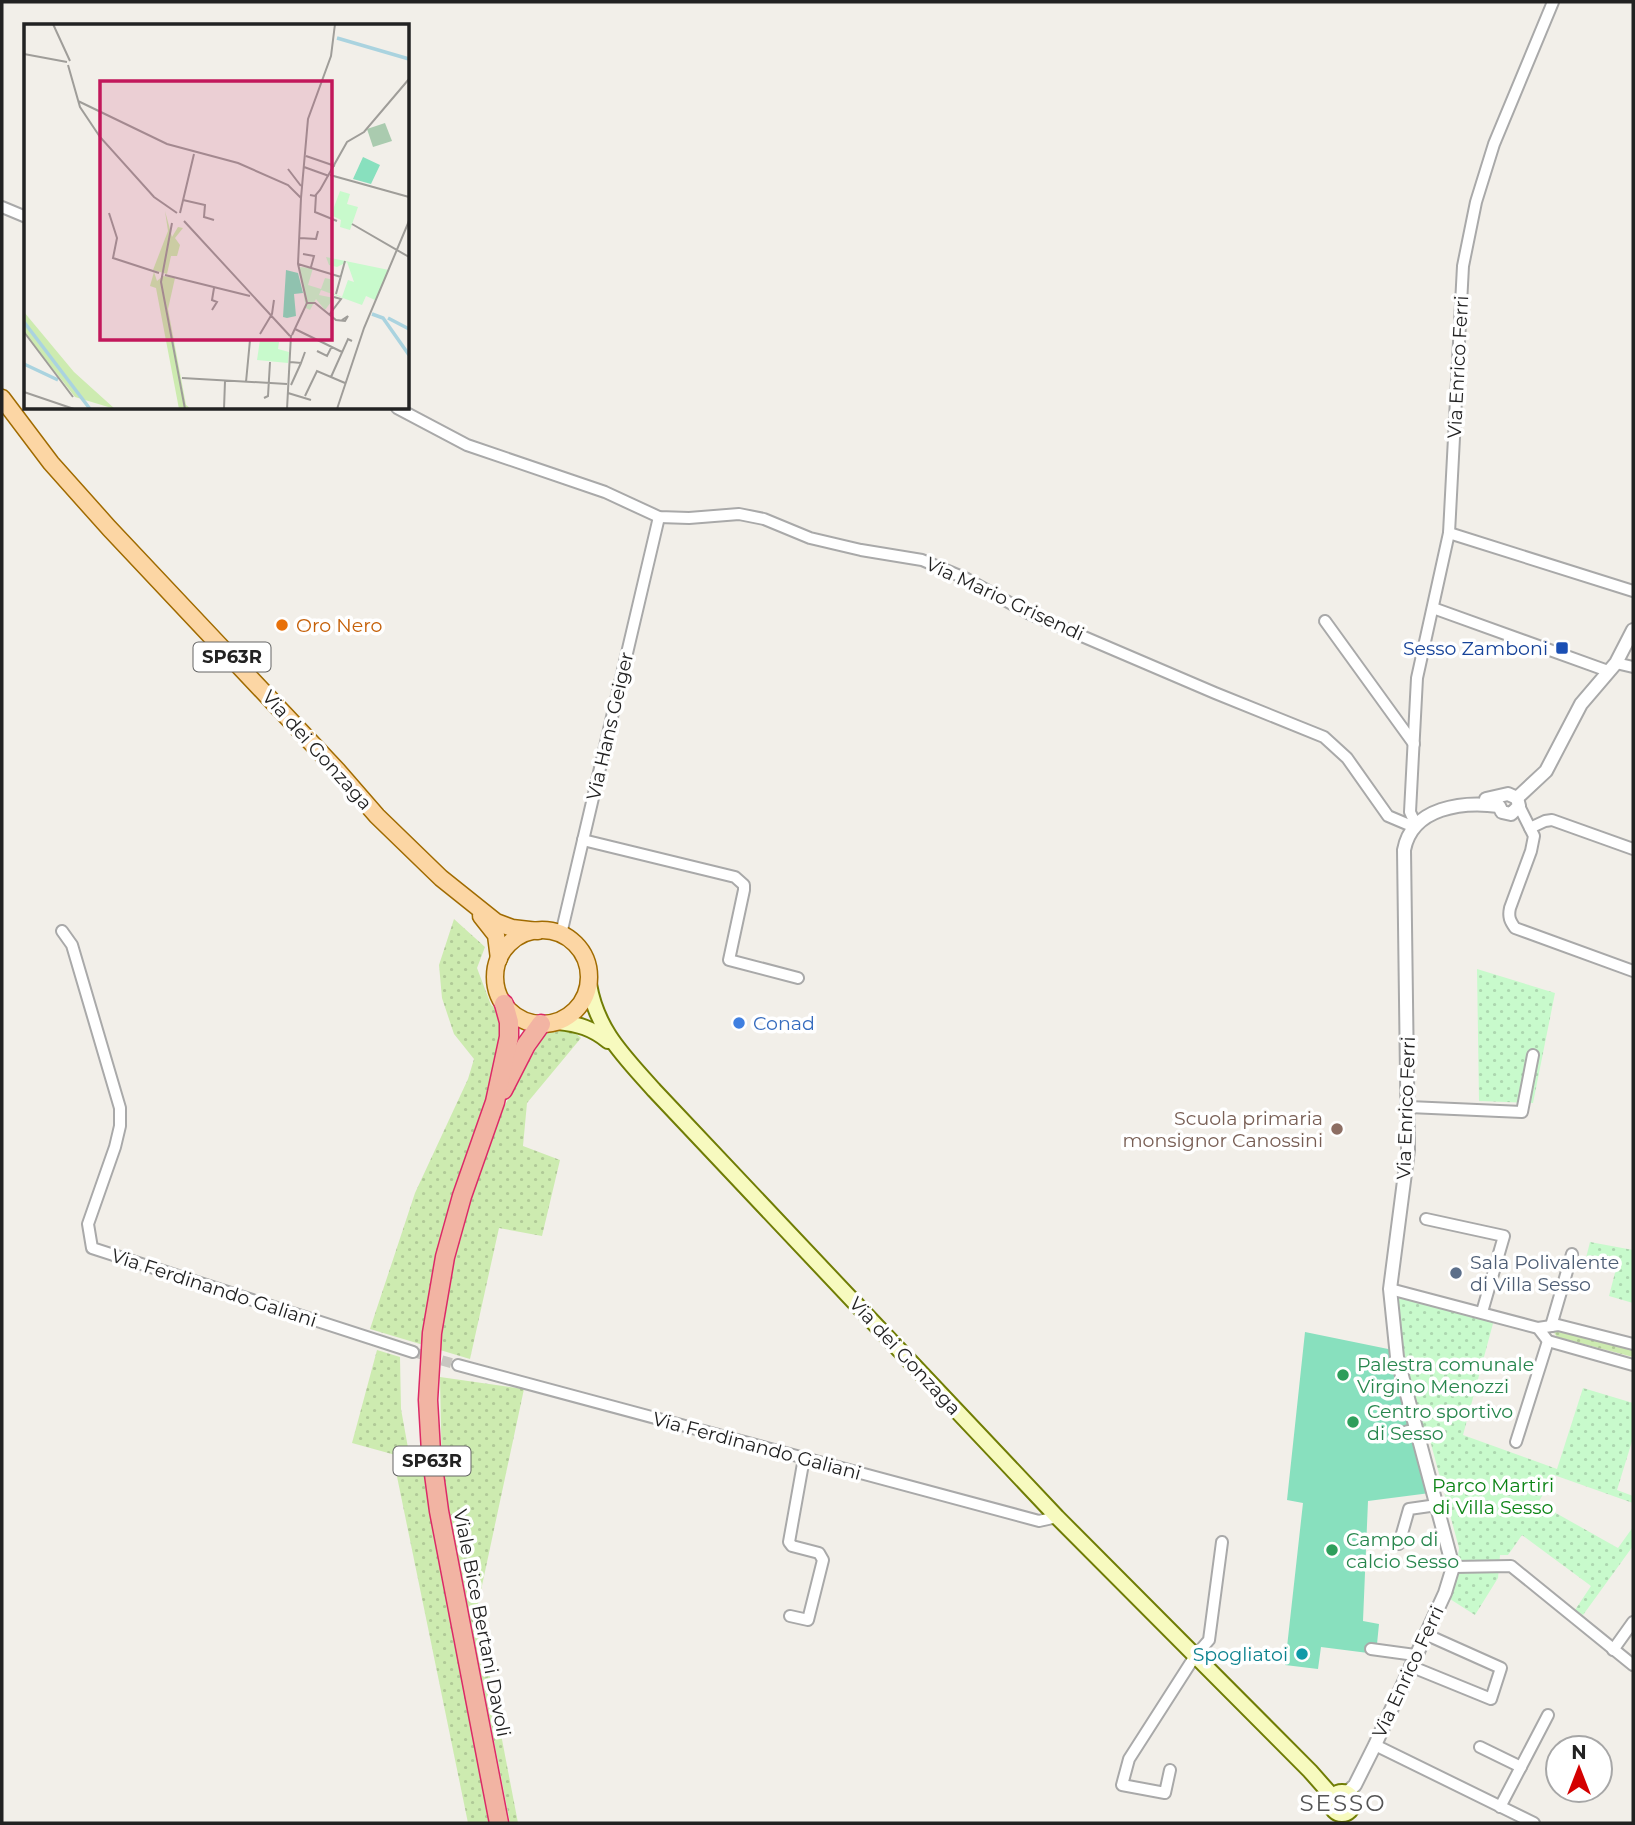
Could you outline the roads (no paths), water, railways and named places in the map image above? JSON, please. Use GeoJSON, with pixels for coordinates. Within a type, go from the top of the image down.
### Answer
{"type":"FeatureCollection","features":[{"type":"Feature","properties":{"kind":"highway","name":"SP63R"},"geometry":{"type":"LineString","coordinates":[[495,1102],[509,1037],[509,1022],[504,1004]]}},
{"type":"Feature","properties":{"kind":"highway","name":"SP63R"},"geometry":{"type":"LineString","coordinates":[[495,1102],[510,1079],[526,1045],[550,1023]]}},
{"type":"Feature","properties":{"kind":"highway","name":"Viale Bice Bertani Davoli"},"geometry":{"type":"LineString","coordinates":[[495,1102],[456,1216],[445,1257],[432,1333],[428,1400],[439,1511],[499,1823]]}},
{"type":"Feature","properties":{"kind":"main road","name":"Via dei Gonzaga"},"geometry":{"type":"LineString","coordinates":[[2,398],[51,463],[109,528],[337,769],[377,816],[473,906]]}},
{"type":"Feature","properties":{"kind":"main road","name":"SP63R"},"geometry":{"type":"LineString","coordinates":[[473,906],[496,922],[512,928],[561,934]]}},
{"type":"Feature","properties":{"kind":"main road","name":"SP63R"},"geometry":{"type":"LineString","coordinates":[[473,906],[496,935],[499,959],[495,982],[504,1004]]}},
{"type":"Feature","properties":{"kind":"main road"},"geometry":{"type":"LineString","coordinates":[[499,959],[514,940],[537,931]]}},
{"type":"Feature","properties":{"kind":"main road"},"geometry":{"type":"LineString","coordinates":[[561,934],[583,954],[589,969],[589,984]]}},
{"type":"Feature","properties":{"kind":"main road","name":"Via dei Gonzaga"},"geometry":{"type":"LineString","coordinates":[[589,984],[593,1008],[620,1051],[1057,1517],[1195,1656],[1340,1795]]}},
{"type":"Feature","properties":{"kind":"main road","name":"SP63R"},"geometry":{"type":"LineString","coordinates":[[550,1023],[578,1007],[589,984]]}},
{"type":"Feature","properties":{"kind":"main road"},"geometry":{"type":"LineString","coordinates":[[504,1004],[520,1018],[550,1023]]}},
{"type":"Feature","properties":{"kind":"main road","name":"Via dei Gonzaga"},"geometry":{"type":"LineString","coordinates":[[550,1023],[580,1024],[620,1051]]}},
{"type":"Feature","properties":{"kind":"main road"},"geometry":{"type":"LineString","coordinates":[[1340,1795],[1353,1800],[1352,1808],[1342,1819]]}},
{"type":"Feature","properties":{"kind":"street","name":"Via Enrico Ferri"},"geometry":{"type":"LineString","coordinates":[[1340,1795],[1354,1785],[1375,1745],[1445,1593],[1453,1567],[1397,1357],[1390,1289],[1406,1174],[1409,1107],[1404,858],[1406,842],[1415,826],[1410,811],[1417,678],[1449,533],[1463,266],[1475,202],[1494,144],[1553,2]]}},
{"type":"Feature","properties":{"kind":"street"},"geometry":{"type":"LineString","coordinates":[[2,207],[24,216]]}},
{"type":"Feature","properties":{"kind":"street","name":"Via Mario Grisendi"},"geometry":{"type":"LineString","coordinates":[[401,410],[467,445],[592,487],[659,517],[689,518],[739,514],[764,519],[810,538],[861,550],[922,559],[1048,621],[1324,737],[1347,758],[1388,816],[1415,826]]}},
{"type":"Feature","properties":{"kind":"street","name":"Via Hans Geiger"},"geometry":{"type":"LineString","coordinates":[[561,934],[659,517]]}},
{"type":"Feature","properties":{"kind":"street"},"geometry":{"type":"LineString","coordinates":[[1449,533],[1633,591]]}},
{"type":"Feature","properties":{"kind":"street"},"geometry":{"type":"LineString","coordinates":[[1433,608],[1612,667],[1633,667]]}},
{"type":"Feature","properties":{"kind":"street"},"geometry":{"type":"LineString","coordinates":[[1325,621],[1414,744]]}},
{"type":"Feature","properties":{"kind":"street"},"geometry":{"type":"LineString","coordinates":[[1415,826],[1437,811],[1459,805],[1510,803],[1530,786],[1546,771],[1581,704],[1612,667],[1633,630]]}},
{"type":"Feature","properties":{"kind":"street"},"geometry":{"type":"LineString","coordinates":[[1510,803],[1534,836],[1508,916],[1515,928],[1633,971]]}},
{"type":"Feature","properties":{"kind":"street"},"geometry":{"type":"LineString","coordinates":[[1529,827],[1552,820],[1633,849]]}},
{"type":"Feature","properties":{"kind":"street"},"geometry":{"type":"LineString","coordinates":[[583,840],[735,877],[744,885],[744,890],[729,960],[798,978]]}},
{"type":"Feature","properties":{"kind":"street","name":"Via Ferdinando Galiani"},"geometry":{"type":"LineString","coordinates":[[62,931],[72,946],[120,1108],[120,1126],[115,1147],[88,1224],[92,1248],[413,1352]]}},
{"type":"Feature","properties":{"kind":"street"},"geometry":{"type":"LineString","coordinates":[[1409,1107],[1522,1112],[1533,1055]]}},
{"type":"Feature","properties":{"kind":"street"},"geometry":{"type":"LineString","coordinates":[[1426,1219],[1504,1236],[1482,1312]]}},
{"type":"Feature","properties":{"kind":"street"},"geometry":{"type":"LineString","coordinates":[[1551,1326],[1572,1254]]}},
{"type":"Feature","properties":{"kind":"street"},"geometry":{"type":"LineString","coordinates":[[1390,1289],[1538,1328],[1558,1325],[1633,1343]]}},
{"type":"Feature","properties":{"kind":"street"},"geometry":{"type":"LineString","coordinates":[[1538,1328],[1548,1341],[1633,1365]]}},
{"type":"Feature","properties":{"kind":"street"},"geometry":{"type":"LineString","coordinates":[[1516,1441],[1548,1341]]}},
{"type":"Feature","properties":{"kind":"street","name":"Via Ferdinando Galiani"},"geometry":{"type":"LineString","coordinates":[[458,1366],[1039,1521],[1057,1517]]}},
{"type":"Feature","properties":{"kind":"street"},"geometry":{"type":"LineString","coordinates":[[1398,1434],[1416,1429]]}},
{"type":"Feature","properties":{"kind":"street"},"geometry":{"type":"LineString","coordinates":[[790,1616],[808,1620],[823,1560],[819,1553],[792,1546],[789,1542],[804,1458]]}},
{"type":"Feature","properties":{"kind":"street"},"geometry":{"type":"LineString","coordinates":[[1399,1544],[1409,1509],[1437,1505]]}},
{"type":"Feature","properties":{"kind":"street"},"geometry":{"type":"LineString","coordinates":[[1170,1770],[1166,1793],[1122,1785],[1129,1759],[1195,1656],[1209,1640],[1222,1542]]}},
{"type":"Feature","properties":{"kind":"street"},"geometry":{"type":"LineString","coordinates":[[1453,1567],[1511,1566],[1633,1665]]}},
{"type":"Feature","properties":{"kind":"street"},"geometry":{"type":"LineString","coordinates":[[1613,1650],[1633,1622]]}},
{"type":"Feature","properties":{"kind":"street"},"geometry":{"type":"LineString","coordinates":[[1370,1649],[1413,1660],[1491,1699],[1501,1668],[1425,1634]]}},
{"type":"Feature","properties":{"kind":"street"},"geometry":{"type":"LineString","coordinates":[[1500,1807],[1548,1714]]}},
{"type":"Feature","properties":{"kind":"street"},"geometry":{"type":"LineString","coordinates":[[1375,1745],[1534,1823]]}},
{"type":"Feature","properties":{"kind":"street"},"geometry":{"type":"LineString","coordinates":[[1480,1747],[1521,1767]]}},
{"type":"Feature","properties":{"kind":"tunnel"},"geometry":{"type":"LineString","coordinates":[[413,1352],[458,1365]]}},
{"type":"Feature","properties":{"kind":"place","name":"Oro Nero"},"geometry":{"type":"Point","coordinates":[282,625]}},
{"type":"Feature","properties":{"kind":"place","name":"Sesso Zamboni"},"geometry":{"type":"Point","coordinates":[1562,648]}},
{"type":"Feature","properties":{"kind":"place","name":"Conad"},"geometry":{"type":"Point","coordinates":[739,1023]}},
{"type":"Feature","properties":{"kind":"place","name":"Scuola primaria monsignor Canossini"},"geometry":{"type":"Point","coordinates":[1337,1129]}},
{"type":"Feature","properties":{"kind":"place","name":"Sala Polivalente di Villa Sesso"},"geometry":{"type":"Point","coordinates":[1456,1273]}},
{"type":"Feature","properties":{"kind":"place","name":"Palestra comunale Virgino Menozzi"},"geometry":{"type":"Point","coordinates":[1343,1375]}},
{"type":"Feature","properties":{"kind":"place","name":"Centro sportivo di Sesso"},"geometry":{"type":"Point","coordinates":[1353,1422]}},
{"type":"Feature","properties":{"kind":"place","name":"Campo di calcio Sesso"},"geometry":{"type":"Point","coordinates":[1332,1550]}},
{"type":"Feature","properties":{"kind":"place","name":"Spogliatoi"},"geometry":{"type":"Point","coordinates":[1302,1654]}},
{"type":"Feature","properties":{"kind":"district","name":"SESSO"},"geometry":{"type":"Point","coordinates":[1343,1803]}},
{"type":"Feature","properties":{"kind":"park label","name":"Parco Martiri di Villa Sesso"},"geometry":{"type":"Point","coordinates":[1493,1496]}}]}
